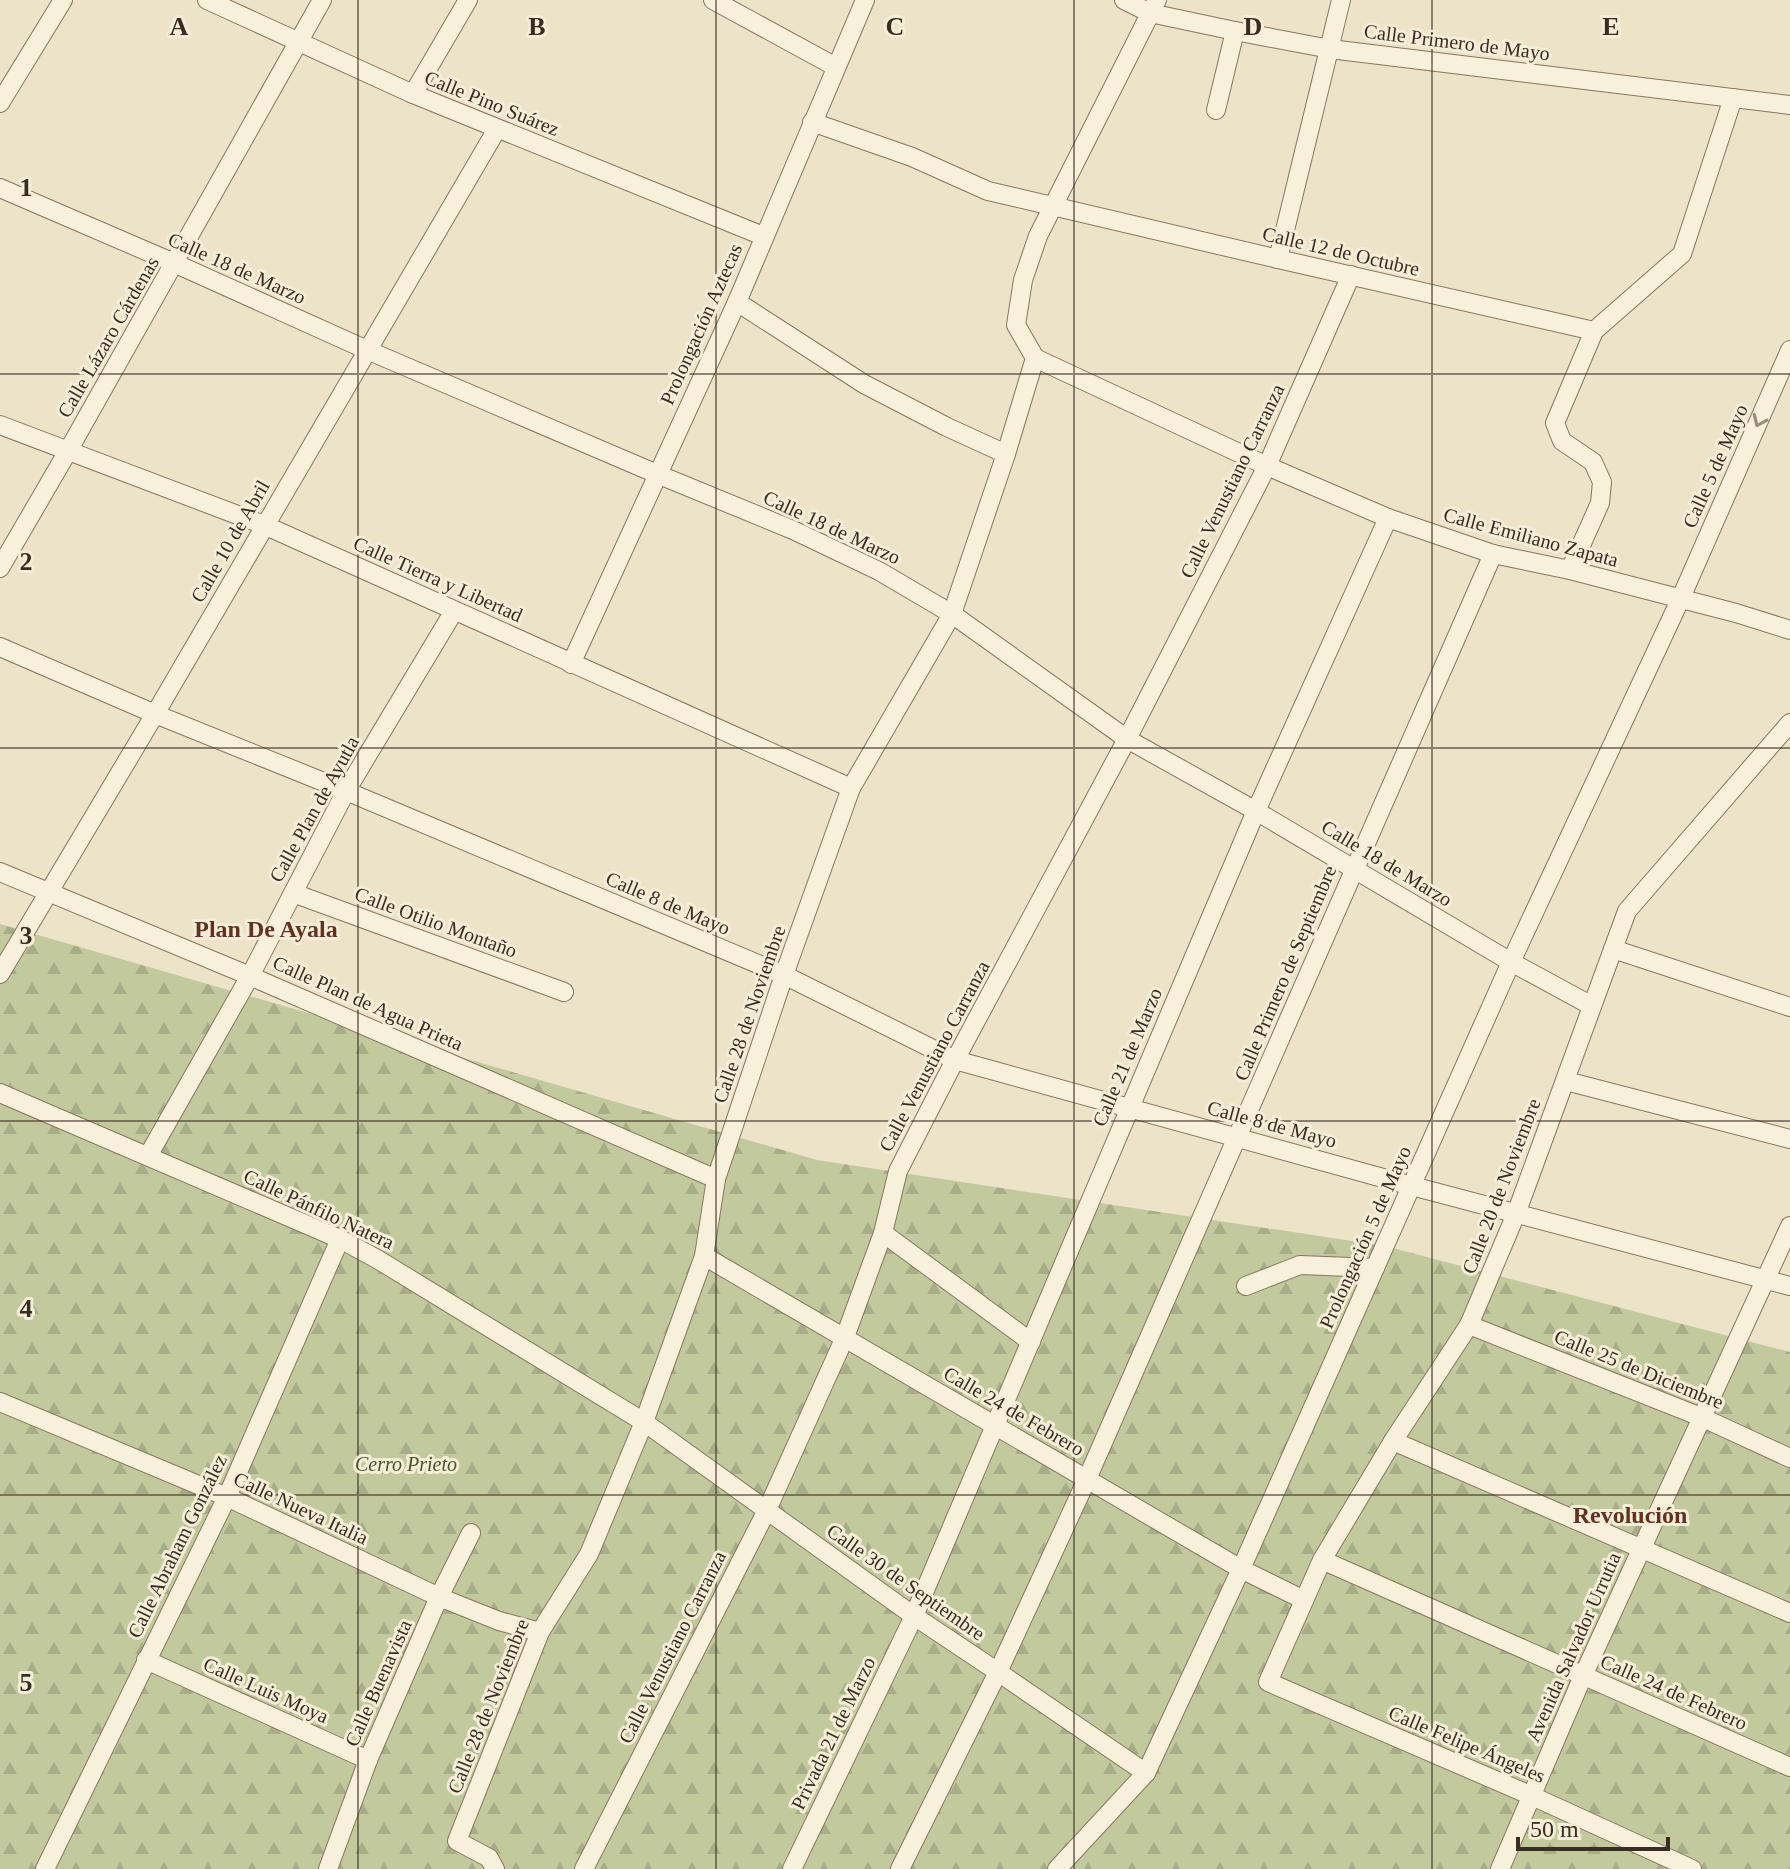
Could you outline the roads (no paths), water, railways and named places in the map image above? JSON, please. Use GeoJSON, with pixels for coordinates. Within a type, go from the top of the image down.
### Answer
{"type":"FeatureCollection","features":[{"type":"Feature","properties":{"kind":"street"},"geometry":{"type":"LineString","coordinates":[[0,103],[63,0]]}},
{"type":"Feature","properties":{"kind":"street","name":"Calle Pino Suárez"},"geometry":{"type":"LineString","coordinates":[[207,0],[413,94],[763,236]]}},
{"type":"Feature","properties":{"kind":"street","name":"Calle Lázaro Cárdenas"},"geometry":{"type":"LineString","coordinates":[[0,568],[322,0]]}},
{"type":"Feature","properties":{"kind":"street"},"geometry":{"type":"LineString","coordinates":[[413,94],[468,0]]}},
{"type":"Feature","properties":{"kind":"street"},"geometry":{"type":"LineString","coordinates":[[713,0],[836,67]]}},
{"type":"Feature","properties":{"kind":"street","name":"Prolongación Aztecas"},"geometry":{"type":"LineString","coordinates":[[571,664],[737,302],[865,0]]}},
{"type":"Feature","properties":{"kind":"street","name":"Calle Primero de Mayo"},"geometry":{"type":"LineString","coordinates":[[1124,0],[1235,31],[1330,49],[1790,105]]}},
{"type":"Feature","properties":{"kind":"street"},"geometry":{"type":"LineString","coordinates":[[1278,259],[1341,0]]}},
{"type":"Feature","properties":{"kind":"street"},"geometry":{"type":"LineString","coordinates":[[1035,358],[1016,325],[1023,280],[1038,236],[1154,6]]}},
{"type":"Feature","properties":{"kind":"street"},"geometry":{"type":"LineString","coordinates":[[1216,110],[1235,31]]}},
{"type":"Feature","properties":{"kind":"street"},"geometry":{"type":"LineString","coordinates":[[1570,570],[1600,503],[1602,482],[1593,462],[1562,441],[1555,423],[1594,331],[1682,254],[1733,98]]}},
{"type":"Feature","properties":{"kind":"street","name":"Calle 12 de Octubre"},"geometry":{"type":"LineString","coordinates":[[812,122],[912,157],[988,191],[1594,331]]}},
{"type":"Feature","properties":{"kind":"street","name":"Calle 10 de Abril"},"geometry":{"type":"LineString","coordinates":[[0,974],[497,129]]}},
{"type":"Feature","properties":{"kind":"street","name":"Calle 18 de Marzo"},"geometry":{"type":"LineString","coordinates":[[0,188],[367,350],[808,537],[879,571],[952,614],[1127,739],[1592,1006]]}},
{"type":"Feature","properties":{"kind":"street","name":"Calle Venustiano Carranza"},"geometry":{"type":"LineString","coordinates":[[584,1869],[767,1510],[845,1337],[883,1233],[898,1171],[1127,739],[1267,466],[1351,275]]}},
{"type":"Feature","properties":{"kind":"street"},"geometry":{"type":"LineString","coordinates":[[737,302],[864,384],[1006,454]]}},
{"type":"Feature","properties":{"kind":"street","name":"Calle 5 de Mayo"},"geometry":{"type":"LineString","coordinates":[[1680,600],[1790,350]]}},
{"type":"Feature","properties":{"kind":"street","name":"Calle 28 de Noviembre"},"geometry":{"type":"LineString","coordinates":[[495,1869],[489,1858],[457,1841],[540,1632],[589,1554],[644,1422],[704,1256],[716,1179],[851,788],[952,614],[1035,358]]}},
{"type":"Feature","properties":{"kind":"street","name":"Calle Emiliano Zapata"},"geometry":{"type":"LineString","coordinates":[[1035,358],[1267,466],[1388,518],[1493,554],[1570,570],[1790,630]]}},
{"type":"Feature","properties":{"kind":"street","name":"Calle Tierra y Libertad"},"geometry":{"type":"LineString","coordinates":[[0,425],[264,525],[851,788]]}},
{"type":"Feature","properties":{"kind":"street","name":"Calle 21 de Marzo"},"geometry":{"type":"LineString","coordinates":[[914,1616],[1256,811],[1388,518]]}},
{"type":"Feature","properties":{"kind":"street","name":"Calle Primero de Septiembre"},"geometry":{"type":"LineString","coordinates":[[900,1869],[998,1672],[1087,1479],[1493,554]]}},
{"type":"Feature","properties":{"kind":"street","name":"Prolongación 5 de Mayo"},"geometry":{"type":"LineString","coordinates":[[1057,1869],[1146,1773],[1241,1569],[1511,962],[1680,600]]}},
{"type":"Feature","properties":{"kind":"street","name":"Calle Plan de Ayutla"},"geometry":{"type":"LineString","coordinates":[[148,1156],[250,976],[346,791],[454,611]]}},
{"type":"Feature","properties":{"kind":"street","name":"Calle 8 de Mayo"},"geometry":{"type":"LineString","coordinates":[[0,647],[784,975],[955,1060],[1790,1286]]}},
{"type":"Feature","properties":{"kind":"street","name":"Calle 20 de Noviembre"},"geometry":{"type":"LineString","coordinates":[[1268,1682],[1322,1560],[1393,1441],[1469,1325],[1516,1214],[1627,911],[1790,723]]}},
{"type":"Feature","properties":{"kind":"street","name":"Calle Plan de Agua Prieta"},"geometry":{"type":"LineString","coordinates":[[0,872],[250,976],[716,1179]]}},
{"type":"Feature","properties":{"kind":"street","name":"Calle Otilio Montaño"},"geometry":{"type":"LineString","coordinates":[[293,893],[564,992]]}},
{"type":"Feature","properties":{"kind":"street"},"geometry":{"type":"LineString","coordinates":[[1613,949],[1790,1007]]}},
{"type":"Feature","properties":{"kind":"street"},"geometry":{"type":"LineString","coordinates":[[1566,1081],[1790,1139]]}},
{"type":"Feature","properties":{"kind":"street","name":"Calle Pánfilo Natera"},"geometry":{"type":"LineString","coordinates":[[0,1093],[340,1239],[644,1422]]}},
{"type":"Feature","properties":{"kind":"street","name":"Avenida Salvador Urrutia"},"geometry":{"type":"LineString","coordinates":[[1500,1869],[1583,1676],[1790,1226]]}},
{"type":"Feature","properties":{"kind":"street"},"geometry":{"type":"LineString","coordinates":[[883,1233],[1031,1342]]}},
{"type":"Feature","properties":{"kind":"street","name":"Calle Abraham González"},"geometry":{"type":"LineString","coordinates":[[45,1869],[227,1497],[340,1239]]}},
{"type":"Feature","properties":{"kind":"street","name":"Calle 24 de Febrero"},"geometry":{"type":"LineString","coordinates":[[704,1256],[1241,1569],[1304,1600]]}},
{"type":"Feature","properties":{"kind":"street"},"geometry":{"type":"LineString","coordinates":[[1246,1286],[1300,1265],[1375,1268]]}},
{"type":"Feature","properties":{"kind":"street","name":"Calle 25 de Diciembre"},"geometry":{"type":"LineString","coordinates":[[1469,1325],[1701,1417],[1790,1458]]}},
{"type":"Feature","properties":{"kind":"street","name":"Calle Nueva Italia"},"geometry":{"type":"LineString","coordinates":[[0,1402],[227,1497],[439,1597],[499,1621],[540,1632]]}},
{"type":"Feature","properties":{"kind":"street","name":"Calle 30 de Septiembre"},"geometry":{"type":"LineString","coordinates":[[644,1422],[914,1616],[1146,1773]]}},
{"type":"Feature","properties":{"kind":"street"},"geometry":{"type":"LineString","coordinates":[[1393,1441],[1790,1613]]}},
{"type":"Feature","properties":{"kind":"street","name":"Calle Buenavista"},"geometry":{"type":"LineString","coordinates":[[331,1861],[368,1760],[439,1597],[471,1533]]}},
{"type":"Feature","properties":{"kind":"street","name":"Calle 24 de Febrero"},"geometry":{"type":"LineString","coordinates":[[1322,1560],[1790,1767]]}},
{"type":"Feature","properties":{"kind":"street","name":"Privada 21 de Marzo"},"geometry":{"type":"LineString","coordinates":[[792,1869],[914,1616]]}},
{"type":"Feature","properties":{"kind":"street","name":"Calle Luis Moya"},"geometry":{"type":"LineString","coordinates":[[146,1660],[368,1760]]}},
{"type":"Feature","properties":{"kind":"street","name":"Calle Felipe Ángeles"},"geometry":{"type":"LineString","coordinates":[[1268,1682],[1692,1869]]}},
{"type":"Feature","properties":{"kind":"district","name":"Plan De Ayala"},"geometry":{"type":"Point","coordinates":[266,929]}},
{"type":"Feature","properties":{"kind":"district","name":"Revolución"},"geometry":{"type":"Point","coordinates":[1630,1515]}},
{"type":"Feature","properties":{"kind":"park label","name":"Cerro Prieto"},"geometry":{"type":"Point","coordinates":[406,1464]}}]}
